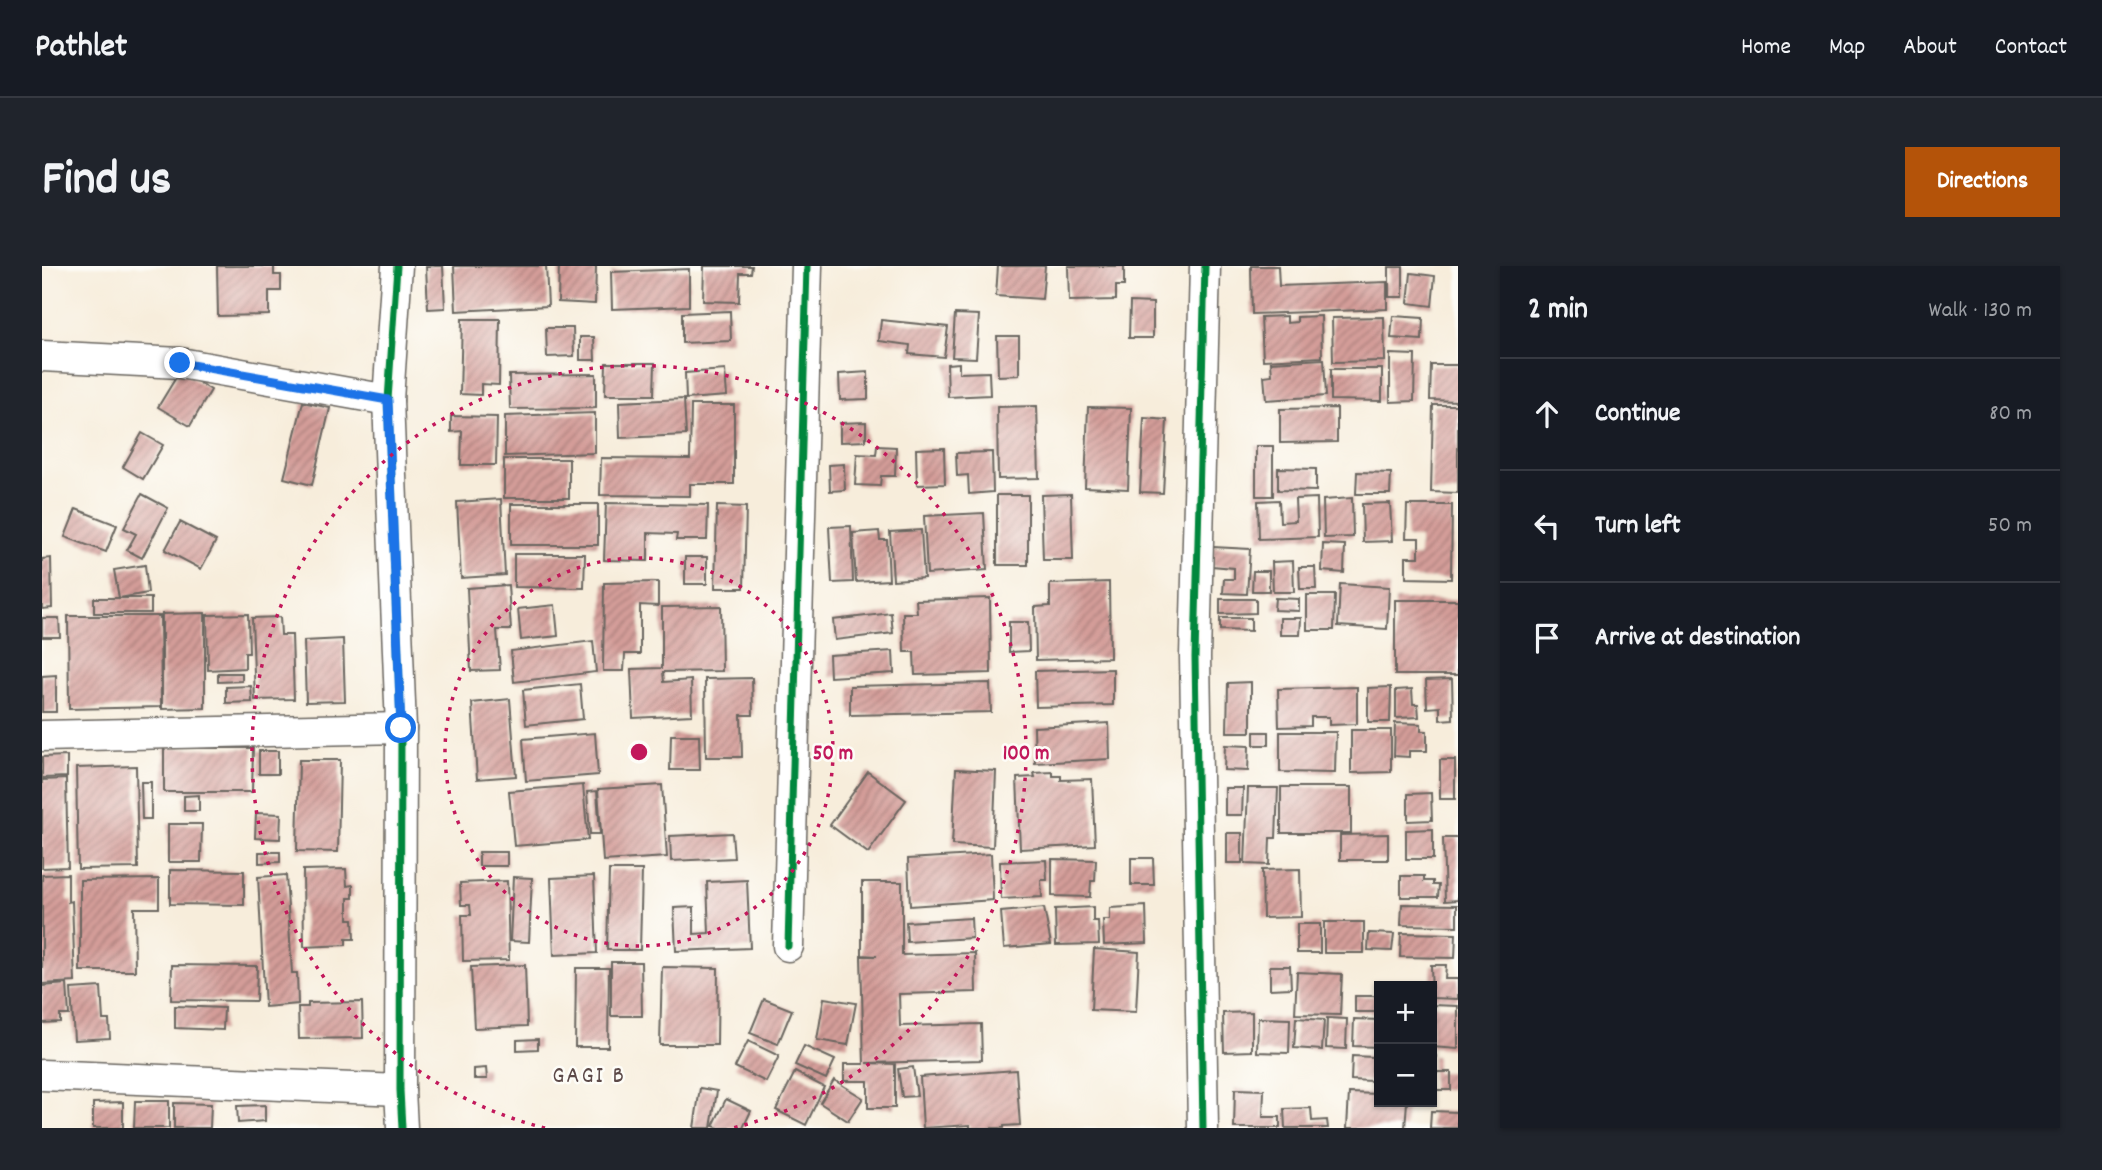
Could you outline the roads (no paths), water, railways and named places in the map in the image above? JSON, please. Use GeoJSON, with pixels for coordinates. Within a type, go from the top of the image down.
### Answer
{"type":"FeatureCollection","features":[{"type":"Feature","properties":{"kind":"street"},"geometry":{"type":"LineString","coordinates":[[397,266],[388,400],[401,728],[402,1128]]}},
{"type":"Feature","properties":{"kind":"street"},"geometry":{"type":"LineString","coordinates":[[788,946],[807,266]]}},
{"type":"Feature","properties":{"kind":"street"},"geometry":{"type":"LineString","coordinates":[[1203,1128],[1195,657],[1205,266]]}},
{"type":"Feature","properties":{"kind":"street"},"geometry":{"type":"LineString","coordinates":[[42,356],[180,363],[388,400]]}},
{"type":"Feature","properties":{"kind":"street"},"geometry":{"type":"LineString","coordinates":[[42,736],[401,728]]}},
{"type":"Feature","properties":{"kind":"street"},"geometry":{"type":"LineString","coordinates":[[42,1075],[400,1090]]}},
{"type":"Feature","properties":{"kind":"district","name":"GAGI B"},"geometry":{"type":"Point","coordinates":[589,1077]}}]}
